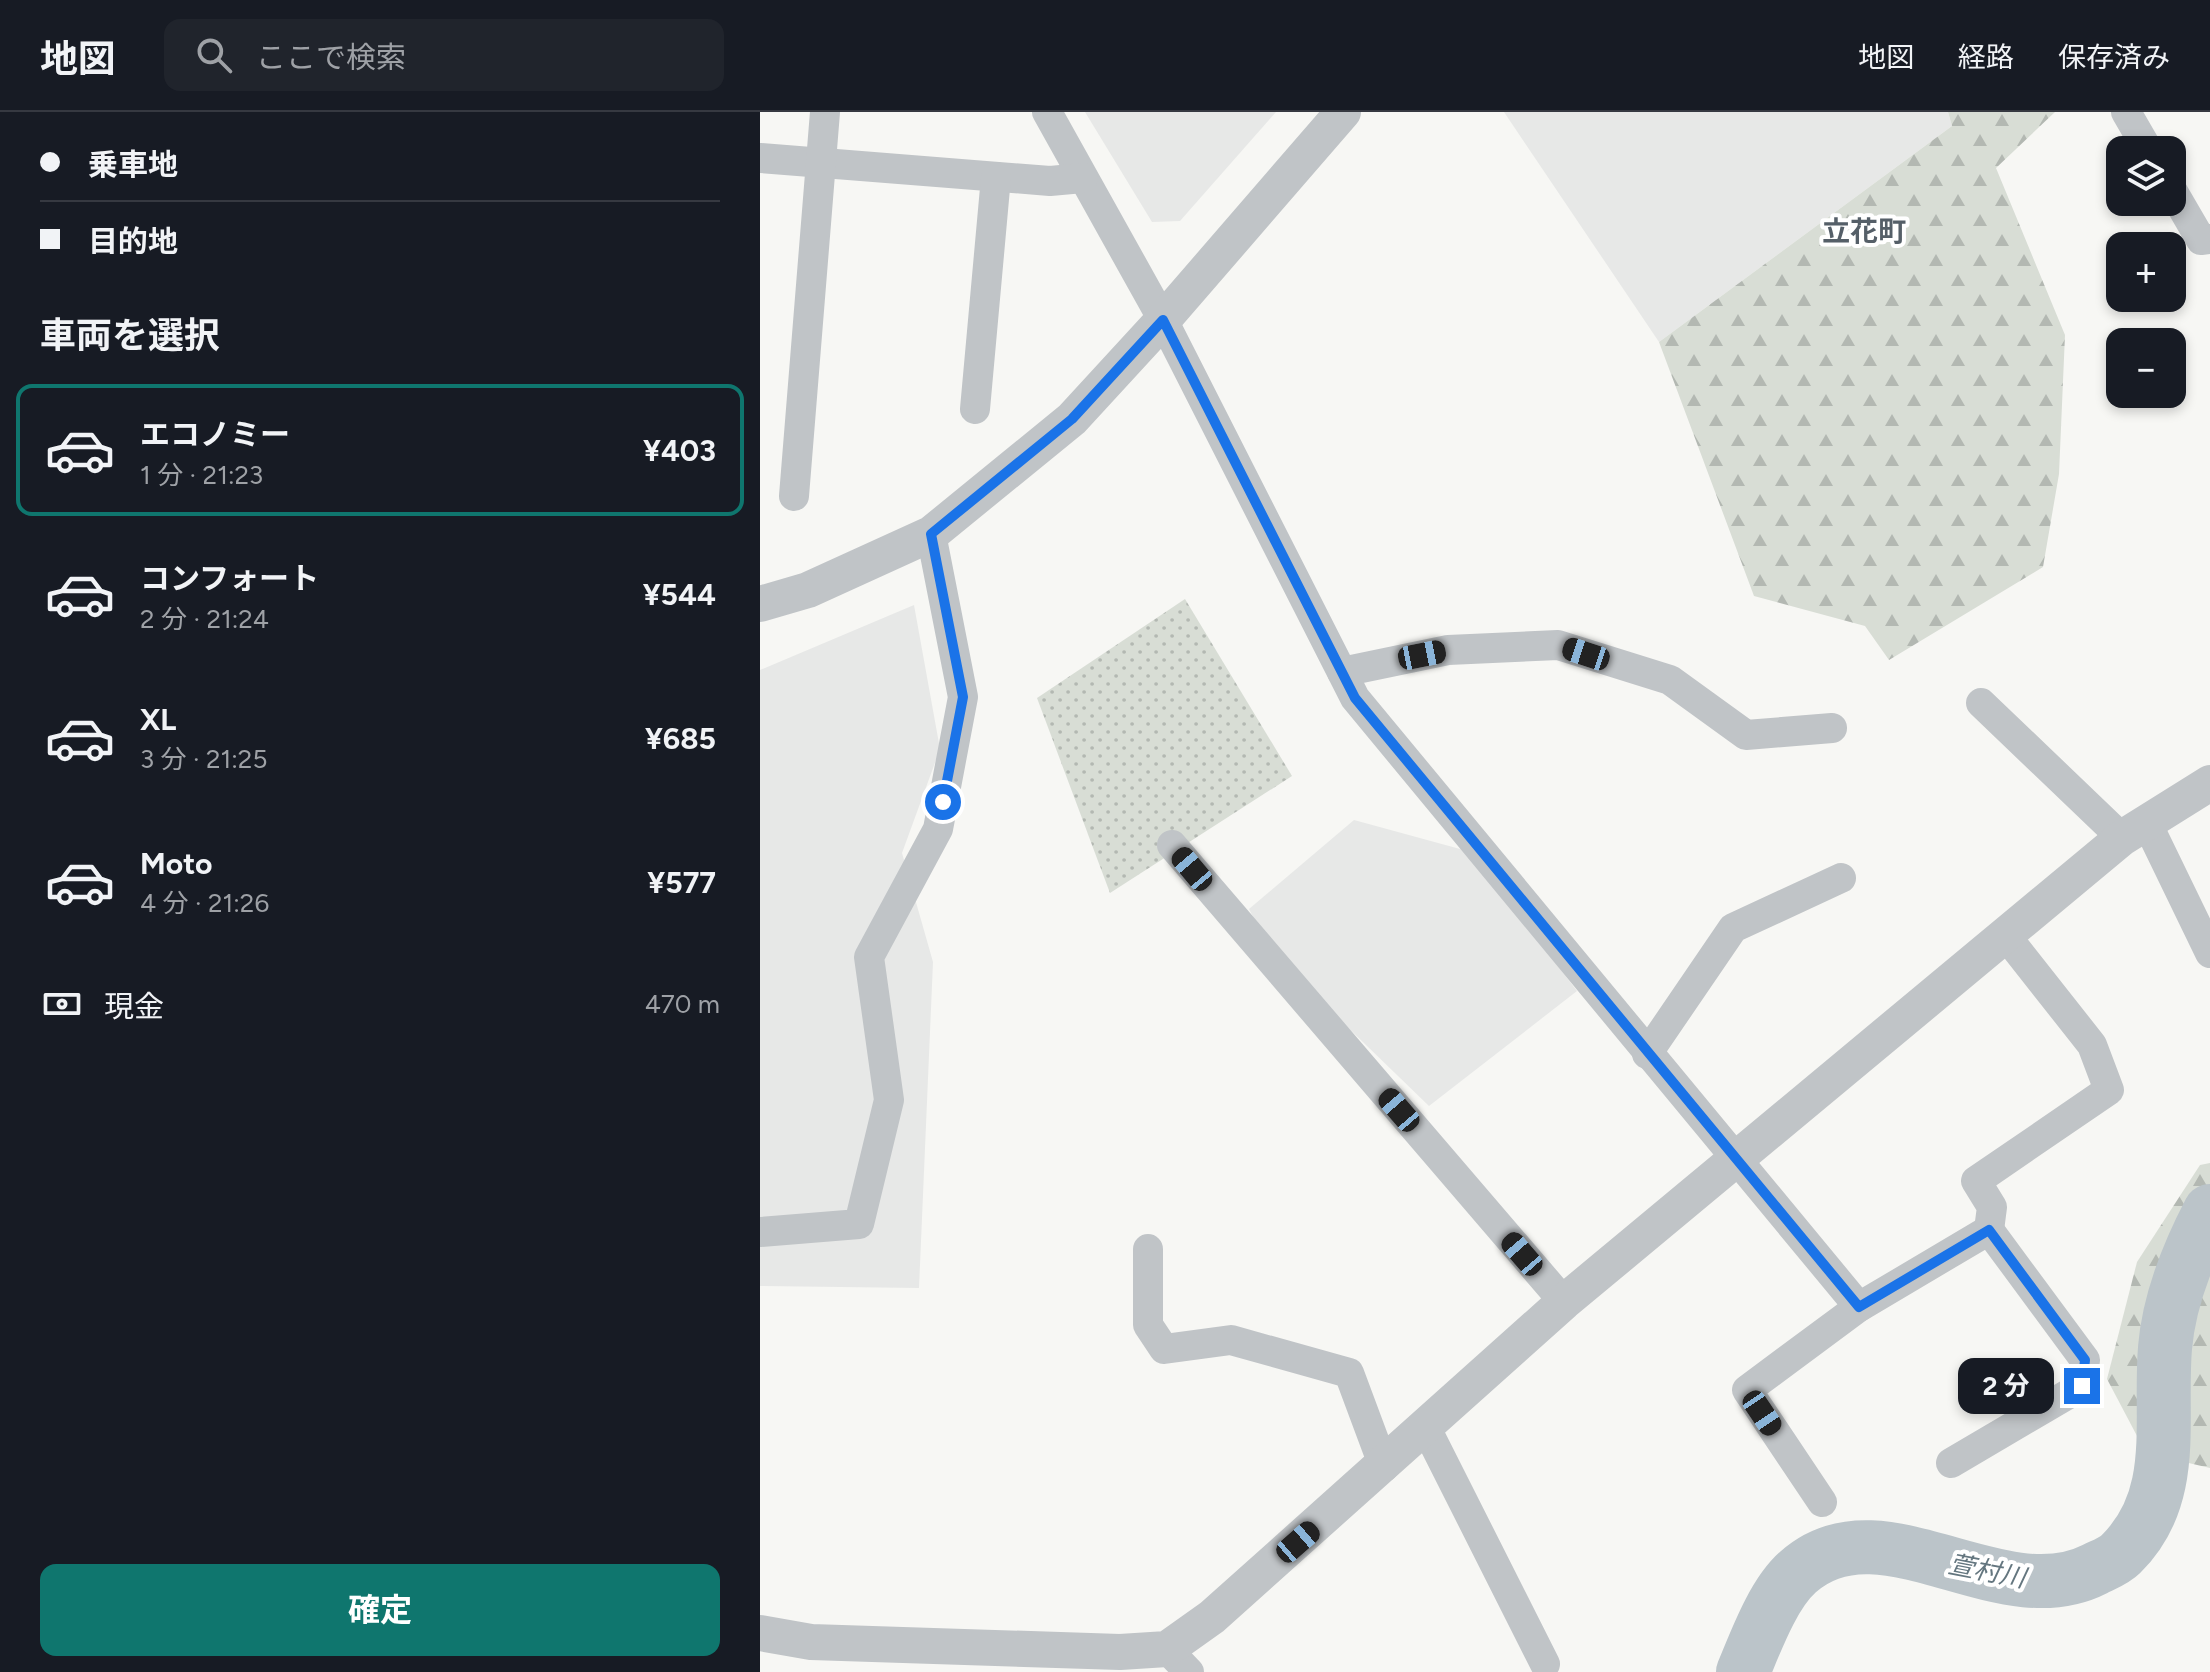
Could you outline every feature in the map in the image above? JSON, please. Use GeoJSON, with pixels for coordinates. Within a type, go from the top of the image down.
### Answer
{"type":"FeatureCollection","features":[{"type":"Feature","properties":{"kind":"street"},"geometry":{"type":"LineString","coordinates":[[794,496],[825,112]]}},
{"type":"Feature","properties":{"kind":"street"},"geometry":{"type":"LineString","coordinates":[[1047,112],[1163,320],[1355,698],[1735,1161],[1859,1307]]}},
{"type":"Feature","properties":{"kind":"street"},"geometry":{"type":"LineString","coordinates":[[760,604],[808,590],[931,534],[1072,419],[1163,320],[1343,112]]}},
{"type":"Feature","properties":{"kind":"street"},"geometry":{"type":"LineString","coordinates":[[2126,112],[2140,136]]}},
{"type":"Feature","properties":{"kind":"street"},"geometry":{"type":"LineString","coordinates":[[760,158],[1050,181],[1083,178]]}},
{"type":"Feature","properties":{"kind":"street"},"geometry":{"type":"LineString","coordinates":[[975,409],[996,177]]}},
{"type":"Feature","properties":{"kind":"street"},"geometry":{"type":"LineString","coordinates":[[2186,214],[2201,240],[2210,239]]}},
{"type":"Feature","properties":{"kind":"street"},"geometry":{"type":"LineString","coordinates":[[760,1232],[859,1224],[882,1131],[889,1100],[869,957],[938,829],[963,697],[931,534]]}},
{"type":"Feature","properties":{"kind":"street"},"geometry":{"type":"LineString","coordinates":[[1342,672],[1448,650],[1558,645],[1670,680],[1746,735],[1832,728]]}},
{"type":"Feature","properties":{"kind":"street"},"geometry":{"type":"LineString","coordinates":[[1981,703],[2135,830],[2210,953]]}},
{"type":"Feature","properties":{"kind":"street"},"geometry":{"type":"LineString","coordinates":[[760,1633],[826,1642],[1120,1652],[1173,1664],[1212,1617],[1384,1467],[1564,1302],[2135,830],[2210,783]]}},
{"type":"Feature","properties":{"kind":"street"},"geometry":{"type":"LineString","coordinates":[[1172,845],[1564,1302]]}},
{"type":"Feature","properties":{"kind":"street"},"geometry":{"type":"LineString","coordinates":[[1647,1054],[1733,928],[1841,878]]}},
{"type":"Feature","properties":{"kind":"street"},"geometry":{"type":"LineString","coordinates":[[1951,1463],[2082,1386],[2085,1360],[1989,1230],[1992,1207],[1976,1181],[2109,1090],[2092,1045],[2006,936]]}},
{"type":"Feature","properties":{"kind":"street"},"geometry":{"type":"LineString","coordinates":[[1822,1502],[1747,1390],[1859,1307],[1989,1230]]}},
{"type":"Feature","properties":{"kind":"street"},"geometry":{"type":"LineString","coordinates":[[1148,1249],[1148,1325],[1164,1349],[1231,1340],[1349,1373],[1384,1467]]}},
{"type":"Feature","properties":{"kind":"street"},"geometry":{"type":"LineString","coordinates":[[1426,1428],[1545,1664]]}},
{"type":"Feature","properties":{"kind":"shaded area"},"geometry":{"type":"Polygon","coordinates":[[[1085,112],[1276,112],[1180,221],[1152,222],[1085,112]]]}},
{"type":"Feature","properties":{"kind":"shaded area"},"geometry":{"type":"Polygon","coordinates":[[[1504,112],[1948,112],[1952,126],[1659,342],[1504,112]]]}},
{"type":"Feature","properties":{"kind":"shaded area"},"geometry":{"type":"Polygon","coordinates":[[[914,605],[940,749],[902,853],[933,962],[919,1288],[760,1286],[760,670],[914,605]]]}},
{"type":"Feature","properties":{"kind":"shaded area"},"geometry":{"type":"Polygon","coordinates":[[[1354,820],[1471,852],[1577,991],[1429,1106],[1272,954],[1249,909],[1354,820]]]}},
{"type":"Feature","properties":{"kind":"green space"},"geometry":{"type":"Polygon","coordinates":[[[1948,112],[2055,112],[1996,168],[2065,335],[2059,474],[2043,567],[1889,660],[1865,626],[1754,596],[1659,342],[1952,126],[1948,112]]]}},
{"type":"Feature","properties":{"kind":"green space"},"geometry":{"type":"Polygon","coordinates":[[[1185,599],[1292,776],[1110,893],[1037,698],[1185,599]]]}},
{"type":"Feature","properties":{"kind":"green space"},"geometry":{"type":"Polygon","coordinates":[[[2210,1163],[2210,1468],[2146,1453],[2107,1379],[2137,1262],[2200,1165],[2210,1163]]]}},
{"type":"Feature","properties":{"kind":"waterway","name":"萱村川"},"geometry":{"type":"LineString","coordinates":[[1743,1672],[1766,1619],[1789,1581],[1798,1572],[1831,1553],[1866,1547],[1903,1551],[2020,1580],[2058,1580],[2095,1569],[2121,1554],[2139,1532],[2152,1508],[2159,1483],[2167,1330],[2181,1277],[2210,1211]]}},
{"type":"Feature","properties":{"kind":"district","name":"立花町"},"geometry":{"type":"Point","coordinates":[1864,231]}},
{"type":"Feature","properties":{"kind":"route"},"geometry":{"type":"LineString","coordinates":[[943,802],[963,697],[931,534],[1072,419],[1163,320],[1355,698],[1859,1307],[1989,1230],[2085,1360],[2082,1386]]}}]}
